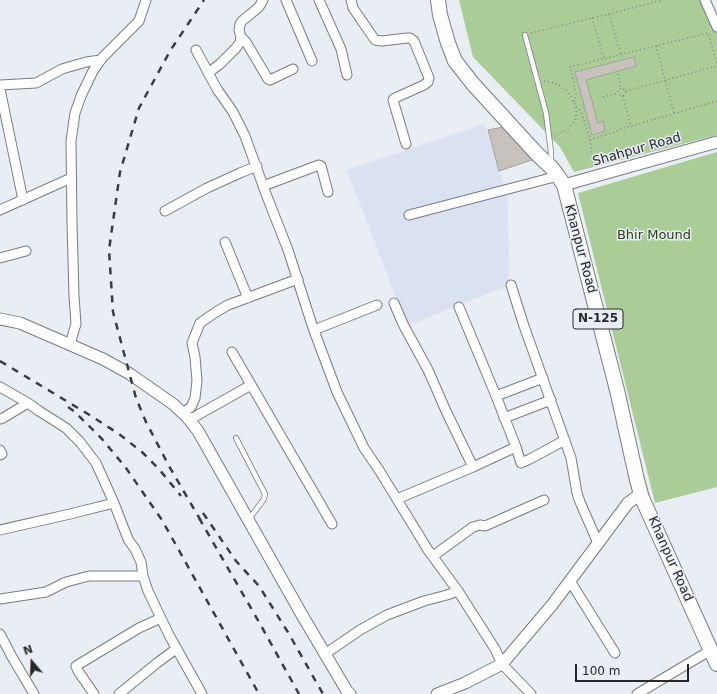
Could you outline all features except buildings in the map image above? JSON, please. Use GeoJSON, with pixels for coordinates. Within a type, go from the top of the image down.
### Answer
{"type":"FeatureCollection","features":[{"type":"Feature","properties":{"kind":"highway"},"geometry":{"type":"LineString","coordinates":[[438,0],[440,15],[455,61],[478,89],[558,176]]}},
{"type":"Feature","properties":{"kind":"highway","name":"Khanpur Road"},"geometry":{"type":"LineString","coordinates":[[558,176],[617,390],[640,494],[717,664]]}},
{"type":"Feature","properties":{"kind":"street"},"geometry":{"type":"LineString","coordinates":[[70,344],[76,324],[71,178],[71,141],[75,113],[93,71],[101,60],[139,21],[146,0]]}},
{"type":"Feature","properties":{"kind":"street"},"geometry":{"type":"LineString","coordinates":[[263,0],[259,7],[240,24],[239,30],[241,37],[246,42],[268,79],[270,80],[293,69]]}},
{"type":"Feature","properties":{"kind":"street"},"geometry":{"type":"LineString","coordinates":[[286,0],[312,61]]}},
{"type":"Feature","properties":{"kind":"street"},"geometry":{"type":"LineString","coordinates":[[319,0],[341,49],[348,75]]}},
{"type":"Feature","properties":{"kind":"street"},"geometry":{"type":"LineString","coordinates":[[351,0],[354,8],[375,40],[382,42],[410,38],[414,41],[429,78],[428,82],[424,85],[393,100],[406,144]]}},
{"type":"Feature","properties":{"kind":"street"},"geometry":{"type":"LineString","coordinates":[[709,1],[717,27]]}},
{"type":"Feature","properties":{"kind":"street"},"geometry":{"type":"LineString","coordinates":[[208,73],[220,64],[236,48],[241,37]]}},
{"type":"Feature","properties":{"kind":"street"},"geometry":{"type":"LineString","coordinates":[[196,50],[217,89],[233,112],[245,136],[288,250],[314,330],[337,392],[364,448],[428,550],[458,591],[495,649],[502,664],[531,694]]}},
{"type":"Feature","properties":{"kind":"street"},"geometry":{"type":"LineString","coordinates":[[0,84],[36,83],[62,69],[86,62],[101,60]]}},
{"type":"Feature","properties":{"kind":"street"},"geometry":{"type":"LineString","coordinates":[[0,89],[23,200]]}},
{"type":"Feature","properties":{"kind":"street","name":"Shahpur Road"},"geometry":{"type":"LineString","coordinates":[[558,176],[717,142]]}},
{"type":"Feature","properties":{"kind":"street"},"geometry":{"type":"LineString","coordinates":[[263,186],[319,165],[328,192]]}},
{"type":"Feature","properties":{"kind":"street"},"geometry":{"type":"LineString","coordinates":[[165,211],[207,188],[256,166]]}},
{"type":"Feature","properties":{"kind":"street"},"geometry":{"type":"LineString","coordinates":[[409,215],[558,176]]}},
{"type":"Feature","properties":{"kind":"street"},"geometry":{"type":"LineString","coordinates":[[0,210],[71,178]]}},
{"type":"Feature","properties":{"kind":"street"},"geometry":{"type":"LineString","coordinates":[[225,242],[248,298]]}},
{"type":"Feature","properties":{"kind":"street"},"geometry":{"type":"LineString","coordinates":[[0,258],[26,250]]}},
{"type":"Feature","properties":{"kind":"street"},"geometry":{"type":"LineString","coordinates":[[186,416],[195,398],[197,381],[192,344],[200,323],[228,305],[298,279]]}},
{"type":"Feature","properties":{"kind":"street"},"geometry":{"type":"LineString","coordinates":[[511,285],[571,458],[580,502],[598,543]]}},
{"type":"Feature","properties":{"kind":"street"},"geometry":{"type":"LineString","coordinates":[[394,303],[403,324],[428,370],[473,467]]}},
{"type":"Feature","properties":{"kind":"street"},"geometry":{"type":"LineString","coordinates":[[314,330],[377,305]]}},
{"type":"Feature","properties":{"kind":"street"},"geometry":{"type":"LineString","coordinates":[[459,308],[496,396],[521,463],[565,440]]}},
{"type":"Feature","properties":{"kind":"street"},"geometry":{"type":"LineString","coordinates":[[0,319],[20,323],[103,359],[130,374],[173,404],[186,416],[198,431],[325,654],[350,694]]}},
{"type":"Feature","properties":{"kind":"street"},"geometry":{"type":"LineString","coordinates":[[232,352],[332,524]]}},
{"type":"Feature","properties":{"kind":"street"},"geometry":{"type":"LineString","coordinates":[[496,396],[542,378]]}},
{"type":"Feature","properties":{"kind":"street"},"geometry":{"type":"LineString","coordinates":[[186,416],[251,385]]}},
{"type":"Feature","properties":{"kind":"street"},"geometry":{"type":"LineString","coordinates":[[0,387],[66,428],[80,442],[96,463],[114,502],[129,541],[135,549],[141,562],[142,576],[148,591],[176,649],[202,694]]}},
{"type":"Feature","properties":{"kind":"street"},"geometry":{"type":"LineString","coordinates":[[504,418],[551,400]]}},
{"type":"Feature","properties":{"kind":"street"},"geometry":{"type":"LineString","coordinates":[[0,419],[28,403]]}},
{"type":"Feature","properties":{"kind":"street"},"geometry":{"type":"LineString","coordinates":[[397,499],[516,447]]}},
{"type":"Feature","properties":{"kind":"street"},"geometry":{"type":"LineString","coordinates":[[0,450],[2,454],[0,455]]}},
{"type":"Feature","properties":{"kind":"street"},"geometry":{"type":"LineString","coordinates":[[437,694],[465,683],[502,664],[552,605],[628,503],[640,494]]}},
{"type":"Feature","properties":{"kind":"street"},"geometry":{"type":"LineString","coordinates":[[433,556],[473,527],[480,525],[485,526],[544,500]]}},
{"type":"Feature","properties":{"kind":"street"},"geometry":{"type":"LineString","coordinates":[[0,530],[114,502]]}},
{"type":"Feature","properties":{"kind":"street"},"geometry":{"type":"LineString","coordinates":[[0,599],[46,592],[66,582],[88,576],[142,576]]}},
{"type":"Feature","properties":{"kind":"street"},"geometry":{"type":"LineString","coordinates":[[570,581],[615,653]]}},
{"type":"Feature","properties":{"kind":"street"},"geometry":{"type":"LineString","coordinates":[[325,654],[360,630],[387,615],[424,601],[458,591]]}},
{"type":"Feature","properties":{"kind":"street"},"geometry":{"type":"LineString","coordinates":[[94,694],[76,666],[139,628],[161,618]]}},
{"type":"Feature","properties":{"kind":"street"},"geometry":{"type":"LineString","coordinates":[[0,634],[34,694]]}},
{"type":"Feature","properties":{"kind":"street"},"geometry":{"type":"LineString","coordinates":[[119,694],[156,663],[176,649]]}},
{"type":"Feature","properties":{"kind":"street"},"geometry":{"type":"LineString","coordinates":[[637,694],[711,650]]}},
{"type":"Feature","properties":{"kind":"lane"},"geometry":{"type":"LineString","coordinates":[[525,35],[546,112],[551,152],[558,176]]}},
{"type":"Feature","properties":{"kind":"lane"},"geometry":{"type":"LineString","coordinates":[[236,438],[264,494],[264,499],[248,520]]}},
{"type":"Feature","properties":{"kind":"path"},"geometry":{"type":"LineString","coordinates":[[525,35],[663,0]]}},
{"type":"Feature","properties":{"kind":"path"},"geometry":{"type":"LineString","coordinates":[[609,14],[621,54]]}},
{"type":"Feature","properties":{"kind":"path"},"geometry":{"type":"LineString","coordinates":[[592,18],[604,58]]}},
{"type":"Feature","properties":{"kind":"path"},"geometry":{"type":"LineString","coordinates":[[574,102],[576,94],[570,67],[708,33],[717,63]]}},
{"type":"Feature","properties":{"kind":"path"},"geometry":{"type":"LineString","coordinates":[[656,46],[674,113]]}},
{"type":"Feature","properties":{"kind":"path"},"geometry":{"type":"LineString","coordinates":[[623,96],[626,92],[717,66]]}},
{"type":"Feature","properties":{"kind":"path"},"geometry":{"type":"LineString","coordinates":[[618,74],[621,88],[626,92]]}},
{"type":"Feature","properties":{"kind":"path"},"geometry":{"type":"LineString","coordinates":[[537,81],[552,82],[561,86],[570,94],[576,107],[575,122],[549,139]]}},
{"type":"Feature","properties":{"kind":"path"},"geometry":{"type":"LineString","coordinates":[[603,97],[618,93],[621,88]]}},
{"type":"Feature","properties":{"kind":"path"},"geometry":{"type":"LineString","coordinates":[[618,93],[623,96],[631,126]]}},
{"type":"Feature","properties":{"kind":"path"},"geometry":{"type":"LineString","coordinates":[[590,140],[621,129],[717,101]]}},
{"type":"Feature","properties":{"kind":"path"},"geometry":{"type":"LineString","coordinates":[[576,107],[582,114],[590,140],[592,155]]}},
{"type":"Feature","properties":{"kind":"shaded area"},"geometry":{"type":"Polygon","coordinates":[[[484,124],[508,197],[509,285],[407,326],[347,170],[484,124]]]}},
{"type":"Feature","properties":{"kind":"green space"},"geometry":{"type":"Polygon","coordinates":[[[459,0],[702,0],[717,31],[717,135],[574,172],[560,147],[473,57],[459,0]]]}},
{"type":"Feature","properties":{"kind":"green space","name":"Bhir Mound"},"geometry":{"type":"Polygon","coordinates":[[[717,152],[717,487],[655,503],[578,193],[717,152]]]}},
{"type":"Feature","properties":{"kind":"railway"},"geometry":{"type":"LineString","coordinates":[[201,521],[169,466],[146,422],[136,398],[113,312],[109,250],[120,172],[139,108],[170,51],[204,0]]}},
{"type":"Feature","properties":{"kind":"railway"},"geometry":{"type":"LineString","coordinates":[[0,361],[119,434],[142,452],[159,469],[181,496]]}},
{"type":"Feature","properties":{"kind":"railway"},"geometry":{"type":"LineString","coordinates":[[68,407],[102,439],[126,468],[162,520],[259,694]]}},
{"type":"Feature","properties":{"kind":"railway"},"geometry":{"type":"LineString","coordinates":[[203,513],[236,561],[259,586],[289,634],[323,694]]}},
{"type":"Feature","properties":{"kind":"railway"},"geometry":{"type":"LineString","coordinates":[[199,518],[299,694]]}}]}
